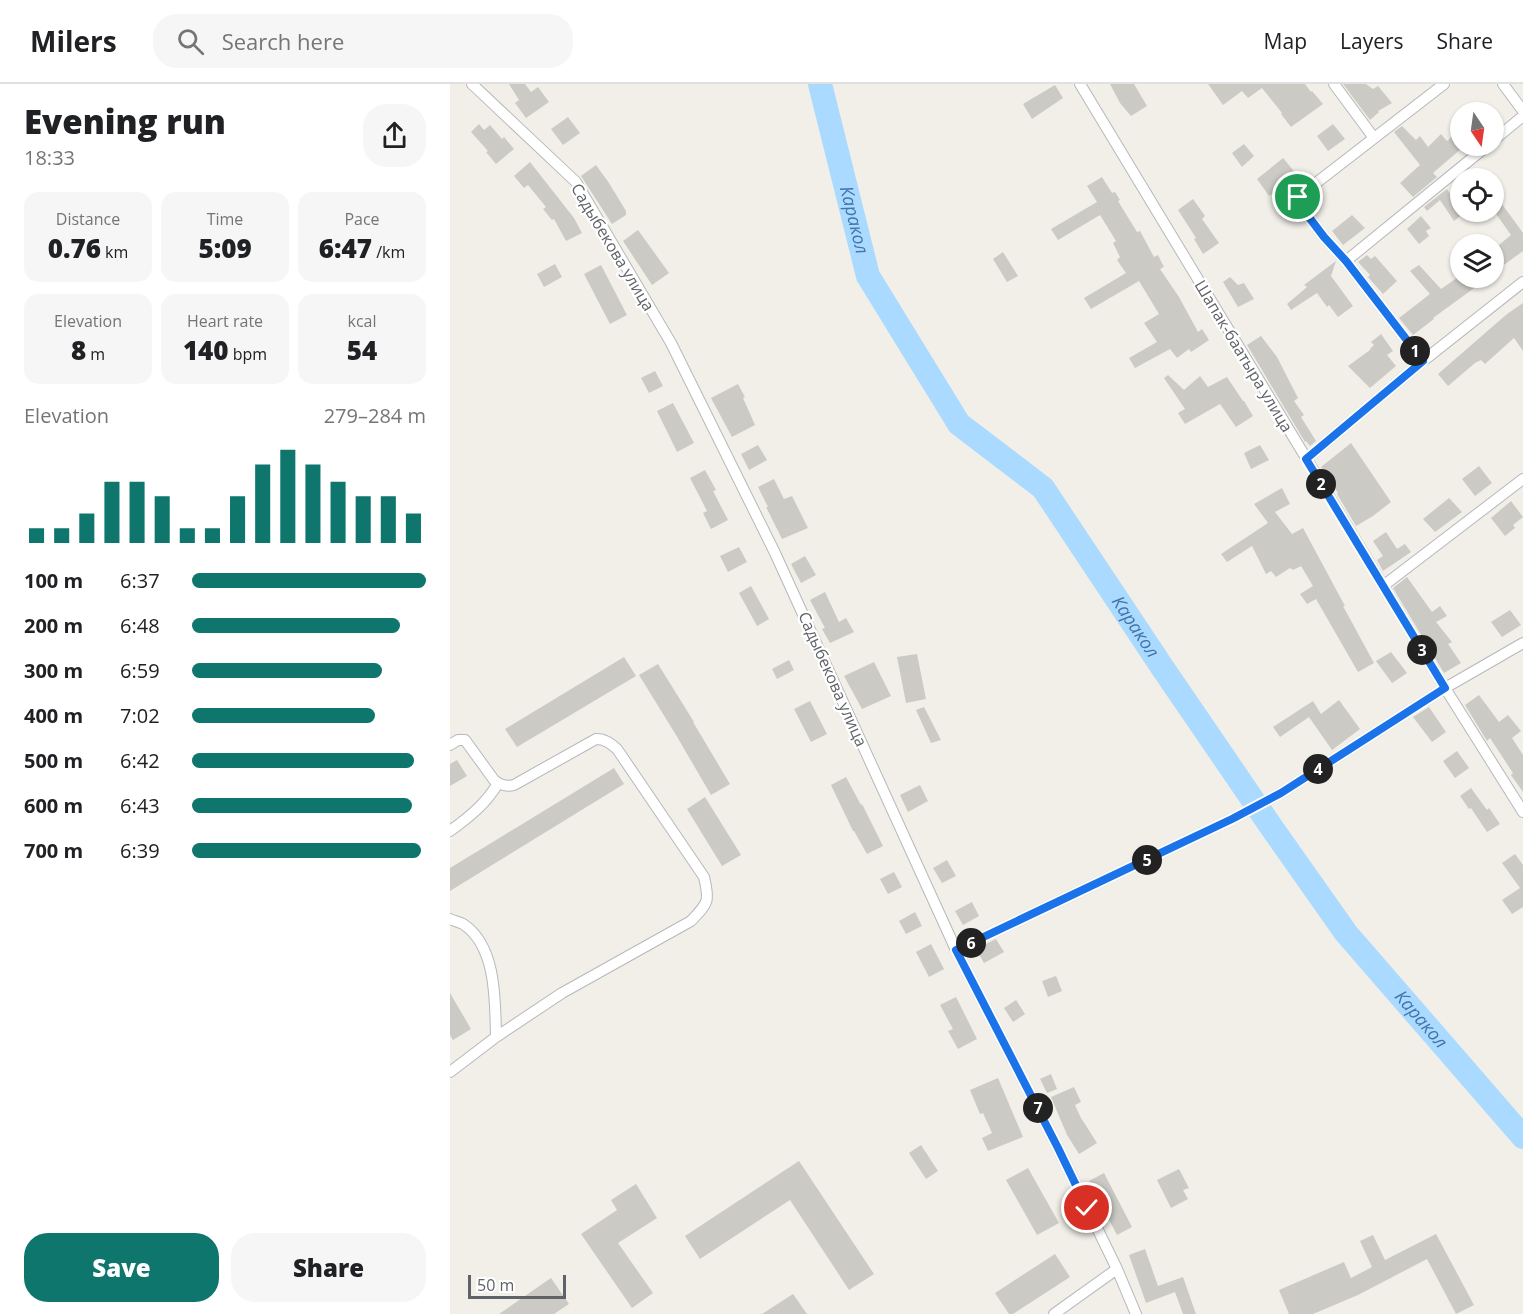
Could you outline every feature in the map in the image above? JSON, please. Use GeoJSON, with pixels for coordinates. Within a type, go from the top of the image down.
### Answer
{"type":"FeatureCollection","features":[{"type":"Feature","properties":{"kind":"street","name":"Садыбекова улица"},"geometry":{"type":"LineString","coordinates":[[472,84],[576,182],[671,343],[776,553],[956,950],[1058,1148],[1117,1269],[1136,1314]]}},
{"type":"Feature","properties":{"kind":"street","name":"Шапак-баатыра улица"},"geometry":{"type":"LineString","coordinates":[[1080,84],[1445,688],[1523,812]]}},
{"type":"Feature","properties":{"kind":"street"},"geometry":{"type":"LineString","coordinates":[[1334,84],[1374,138]]}},
{"type":"Feature","properties":{"kind":"street"},"geometry":{"type":"LineString","coordinates":[[1423,361],[1346,261],[1324,237],[1305,212],[1298,197],[1444,84]]}},
{"type":"Feature","properties":{"kind":"street"},"geometry":{"type":"LineString","coordinates":[[1503,84],[1523,111]]}},
{"type":"Feature","properties":{"kind":"street"},"geometry":{"type":"LineString","coordinates":[[1504,132],[1523,116]]}},
{"type":"Feature","properties":{"kind":"street"},"geometry":{"type":"LineString","coordinates":[[1346,261],[1475,156]]}},
{"type":"Feature","properties":{"kind":"street"},"geometry":{"type":"LineString","coordinates":[[1306,459],[1423,361],[1523,282]]}},
{"type":"Feature","properties":{"kind":"street"},"geometry":{"type":"LineString","coordinates":[[1383,586],[1523,480]]}},
{"type":"Feature","properties":{"kind":"street"},"geometry":{"type":"LineString","coordinates":[[956,950],[1232,819],[1281,793],[1445,688],[1523,643]]}},
{"type":"Feature","properties":{"kind":"street"},"geometry":{"type":"LineString","coordinates":[[450,746],[465,740],[494,780],[508,786],[514,785],[596,739],[609,742],[617,749],[704,877],[708,892],[705,906],[692,921],[562,993],[496,1037],[450,1072]]}},
{"type":"Feature","properties":{"kind":"street"},"geometry":{"type":"LineString","coordinates":[[450,831],[492,795],[498,783]]}},
{"type":"Feature","properties":{"kind":"street"},"geometry":{"type":"LineString","coordinates":[[450,920],[462,923],[473,933],[484,949],[495,986],[496,1037]]}},
{"type":"Feature","properties":{"kind":"street"},"geometry":{"type":"LineString","coordinates":[[1054,1314],[1117,1269]]}},
{"type":"Feature","properties":{"kind":"building"},"geometry":{"type":"Polygon","coordinates":[[[509,84],[525,84],[531,92],[538,87],[549,102],[526,118],[515,103],[519,100],[509,84]]]}},
{"type":"Feature","properties":{"kind":"building"},"geometry":{"type":"Polygon","coordinates":[[[1110,84],[1134,84],[1147,106],[1131,116],[1120,103],[1110,84]]]}},
{"type":"Feature","properties":{"kind":"building"},"geometry":{"type":"Polygon","coordinates":[[[1208,84],[1305,84],[1323,104],[1291,127],[1262,88],[1248,98],[1242,91],[1223,105],[1208,84]]]}},
{"type":"Feature","properties":{"kind":"building"},"geometry":{"type":"Polygon","coordinates":[[[1343,84],[1366,84],[1373,89],[1378,86],[1392,103],[1378,111],[1370,120],[1343,84]]]}},
{"type":"Feature","properties":{"kind":"building"},"geometry":{"type":"Polygon","coordinates":[[[1055,85],[1063,98],[1032,119],[1023,104],[1055,85]]]}},
{"type":"Feature","properties":{"kind":"building"},"geometry":{"type":"Polygon","coordinates":[[[568,117],[580,133],[563,145],[551,129],[568,117]]]}},
{"type":"Feature","properties":{"kind":"building"},"geometry":{"type":"Polygon","coordinates":[[[479,124],[484,130],[490,125],[514,149],[496,164],[471,132],[479,124]]]}},
{"type":"Feature","properties":{"kind":"building"},"geometry":{"type":"Polygon","coordinates":[[[1333,124],[1345,139],[1328,151],[1317,136],[1333,124]]]}},
{"type":"Feature","properties":{"kind":"building"},"geometry":{"type":"Polygon","coordinates":[[[1402,126],[1416,140],[1420,136],[1428,147],[1441,134],[1447,141],[1450,138],[1450,156],[1453,156],[1433,173],[1437,177],[1413,197],[1400,183],[1420,165],[1394,132],[1402,126]]]}},
{"type":"Feature","properties":{"kind":"building"},"geometry":{"type":"Polygon","coordinates":[[[1244,144],[1254,156],[1242,167],[1232,153],[1244,144]]]}},
{"type":"Feature","properties":{"kind":"building"},"geometry":{"type":"Polygon","coordinates":[[[1283,158],[1297,175],[1269,196],[1257,179],[1283,158]]]}},
{"type":"Feature","properties":{"kind":"building"},"geometry":{"type":"Polygon","coordinates":[[[530,162],[574,218],[582,233],[566,241],[554,219],[552,220],[543,209],[546,207],[528,185],[524,188],[514,176],[530,162]]]}},
{"type":"Feature","properties":{"kind":"building"},"geometry":{"type":"Polygon","coordinates":[[[596,165],[626,211],[626,215],[612,224],[581,176],[596,165]]]}},
{"type":"Feature","properties":{"kind":"building"},"geometry":{"type":"Polygon","coordinates":[[[1102,177],[1112,193],[1115,192],[1120,200],[1118,201],[1137,232],[1140,231],[1154,257],[1158,255],[1164,267],[1160,269],[1179,297],[1198,332],[1202,329],[1209,340],[1191,352],[1189,349],[1177,358],[1170,349],[1135,368],[1129,358],[1157,342],[1144,323],[1159,314],[1139,281],[1091,309],[1084,298],[1126,273],[1117,260],[1120,257],[1113,243],[1116,241],[1100,215],[1058,240],[1051,229],[1097,202],[1087,186],[1102,177]]]}},
{"type":"Feature","properties":{"kind":"building"},"geometry":{"type":"Polygon","coordinates":[[[1447,189],[1450,194],[1450,215],[1440,200],[1427,211],[1424,207],[1447,189]]]}},
{"type":"Feature","properties":{"kind":"building"},"geometry":{"type":"Polygon","coordinates":[[[1193,199],[1205,216],[1202,219],[1219,243],[1203,254],[1194,239],[1196,238],[1178,210],[1193,199]]]}},
{"type":"Feature","properties":{"kind":"building"},"geometry":{"type":"Polygon","coordinates":[[[1504,207],[1523,233],[1523,251],[1504,265],[1504,241],[1511,235],[1502,222],[1504,222],[1504,207]]]}},
{"type":"Feature","properties":{"kind":"building"},"geometry":{"type":"Polygon","coordinates":[[[1352,215],[1365,228],[1343,245],[1332,231],[1352,215]]]}},
{"type":"Feature","properties":{"kind":"building"},"geometry":{"type":"Polygon","coordinates":[[[1421,216],[1431,228],[1426,231],[1429,236],[1419,244],[1407,229],[1421,216]]]}},
{"type":"Feature","properties":{"kind":"building"},"geometry":{"type":"Polygon","coordinates":[[[638,230],[669,273],[652,285],[623,241],[638,230]]]}},
{"type":"Feature","properties":{"kind":"building"},"geometry":{"type":"Polygon","coordinates":[[[1003,252],[1018,276],[1007,282],[993,259],[1003,252]]]}},
{"type":"Feature","properties":{"kind":"building"},"geometry":{"type":"Polygon","coordinates":[[[1367,255],[1371,259],[1375,256],[1397,281],[1383,294],[1358,262],[1367,255]]]}},
{"type":"Feature","properties":{"kind":"building"},"geometry":{"type":"Polygon","coordinates":[[[1336,261],[1331,276],[1353,306],[1338,317],[1317,293],[1291,310],[1287,304],[1307,287],[1304,285],[1336,261]]]}},
{"type":"Feature","properties":{"kind":"building"},"geometry":{"type":"Polygon","coordinates":[[[555,264],[562,277],[544,287],[537,274],[555,264]]]}},
{"type":"Feature","properties":{"kind":"building"},"geometry":{"type":"Polygon","coordinates":[[[601,265],[627,315],[610,324],[584,274],[601,265]]]}},
{"type":"Feature","properties":{"kind":"building"},"geometry":{"type":"Polygon","coordinates":[[[1419,265],[1441,289],[1450,283],[1450,288],[1474,288],[1413,335],[1399,318],[1430,294],[1410,271],[1419,265]]]}},
{"type":"Feature","properties":{"kind":"building"},"geometry":{"type":"Polygon","coordinates":[[[1230,277],[1238,285],[1244,283],[1254,299],[1238,307],[1223,282],[1230,277]]]}},
{"type":"Feature","properties":{"kind":"building"},"geometry":{"type":"Polygon","coordinates":[[[1523,303],[1523,351],[1514,338],[1485,364],[1481,360],[1475,363],[1448,386],[1438,374],[1507,314],[1523,303]]]}},
{"type":"Feature","properties":{"kind":"building"},"geometry":{"type":"Polygon","coordinates":[[[1381,334],[1393,351],[1387,355],[1396,366],[1370,388],[1348,366],[1370,350],[1374,345],[1371,342],[1381,334]]]}},
{"type":"Feature","properties":{"kind":"building"},"geometry":{"type":"Polygon","coordinates":[[[1261,336],[1277,357],[1298,398],[1294,401],[1304,415],[1301,417],[1316,441],[1310,446],[1305,442],[1247,345],[1261,336]]]}},
{"type":"Feature","properties":{"kind":"building"},"geometry":{"type":"Polygon","coordinates":[[[655,371],[663,386],[649,393],[641,378],[655,371]]]}},
{"type":"Feature","properties":{"kind":"building"},"geometry":{"type":"Polygon","coordinates":[[[1168,375],[1184,390],[1200,376],[1208,387],[1227,377],[1253,416],[1236,427],[1220,404],[1185,424],[1178,413],[1185,409],[1164,378],[1168,375]]]}},
{"type":"Feature","properties":{"kind":"building"},"geometry":{"type":"Polygon","coordinates":[[[738,384],[755,425],[732,437],[711,398],[738,384]]]}},
{"type":"Feature","properties":{"kind":"building"},"geometry":{"type":"Polygon","coordinates":[[[673,403],[694,443],[677,452],[657,411],[673,403]]]}},
{"type":"Feature","properties":{"kind":"building"},"geometry":{"type":"Polygon","coordinates":[[[1351,443],[1391,502],[1356,526],[1321,467],[1351,443]]]}},
{"type":"Feature","properties":{"kind":"building"},"geometry":{"type":"Polygon","coordinates":[[[758,445],[767,460],[749,470],[741,454],[758,445]]]}},
{"type":"Feature","properties":{"kind":"building"},"geometry":{"type":"Polygon","coordinates":[[[1260,445],[1269,460],[1251,469],[1244,453],[1260,445]]]}},
{"type":"Feature","properties":{"kind":"building"},"geometry":{"type":"Polygon","coordinates":[[[1479,466],[1492,483],[1475,496],[1462,479],[1479,466]]]}},
{"type":"Feature","properties":{"kind":"building"},"geometry":{"type":"Polygon","coordinates":[[[705,470],[728,520],[711,529],[703,513],[707,511],[690,478],[705,470]]]}},
{"type":"Feature","properties":{"kind":"building"},"geometry":{"type":"Polygon","coordinates":[[[774,479],[784,499],[792,496],[808,528],[782,539],[758,487],[774,479]]]}},
{"type":"Feature","properties":{"kind":"building"},"geometry":{"type":"Polygon","coordinates":[[[1282,488],[1290,504],[1275,512],[1292,534],[1303,528],[1374,663],[1358,672],[1316,599],[1307,604],[1300,594],[1313,586],[1301,566],[1293,570],[1290,568],[1276,577],[1271,571],[1266,574],[1252,546],[1227,562],[1221,554],[1268,523],[1254,504],[1282,488]]]}},
{"type":"Feature","properties":{"kind":"building"},"geometry":{"type":"Polygon","coordinates":[[[1449,498],[1462,512],[1435,532],[1423,519],[1449,498]]]}},
{"type":"Feature","properties":{"kind":"building"},"geometry":{"type":"Polygon","coordinates":[[[1511,501],[1523,517],[1505,536],[1491,518],[1511,501]]]}},
{"type":"Feature","properties":{"kind":"building"},"geometry":{"type":"Polygon","coordinates":[[[1386,532],[1397,549],[1405,544],[1411,552],[1383,571],[1377,560],[1383,556],[1373,541],[1386,532]]]}},
{"type":"Feature","properties":{"kind":"building"},"geometry":{"type":"Polygon","coordinates":[[[739,547],[747,562],[728,572],[720,556],[739,547]]]}},
{"type":"Feature","properties":{"kind":"building"},"geometry":{"type":"Polygon","coordinates":[[[805,556],[816,575],[801,583],[791,564],[805,556]]]}},
{"type":"Feature","properties":{"kind":"building"},"geometry":{"type":"Polygon","coordinates":[[[1407,577],[1432,612],[1440,606],[1447,616],[1436,622],[1452,642],[1448,644],[1461,663],[1444,673],[1393,588],[1407,577]]]}},
{"type":"Feature","properties":{"kind":"building"},"geometry":{"type":"Polygon","coordinates":[[[751,586],[769,619],[757,626],[739,593],[751,586]]]}},
{"type":"Feature","properties":{"kind":"building"},"geometry":{"type":"Polygon","coordinates":[[[825,592],[839,622],[846,618],[854,632],[830,643],[810,600],[825,592]]]}},
{"type":"Feature","properties":{"kind":"building"},"geometry":{"type":"Polygon","coordinates":[[[1510,610],[1521,625],[1502,637],[1491,622],[1510,610]]]}},
{"type":"Feature","properties":{"kind":"building"},"geometry":{"type":"Polygon","coordinates":[[[1391,652],[1407,673],[1392,683],[1376,661],[1391,652]]]}},
{"type":"Feature","properties":{"kind":"building"},"geometry":{"type":"Polygon","coordinates":[[[917,654],[926,699],[906,703],[897,657],[917,654]]]}},
{"type":"Feature","properties":{"kind":"building"},"geometry":{"type":"Polygon","coordinates":[[[624,657],[636,676],[517,747],[505,729],[624,657]]]}},
{"type":"Feature","properties":{"kind":"building"},"geometry":{"type":"Polygon","coordinates":[[[789,660],[794,670],[777,679],[772,669],[789,660]]]}},
{"type":"Feature","properties":{"kind":"building"},"geometry":{"type":"Polygon","coordinates":[[[874,662],[891,696],[862,709],[844,676],[874,662]]]}},
{"type":"Feature","properties":{"kind":"building"},"geometry":{"type":"Polygon","coordinates":[[[658,664],[730,784],[711,795],[639,675],[658,664]]]}},
{"type":"Feature","properties":{"kind":"building"},"geometry":{"type":"Polygon","coordinates":[[[1479,695],[1499,722],[1508,715],[1521,731],[1512,738],[1523,755],[1523,792],[1490,738],[1487,741],[1465,705],[1479,695]]]}},
{"type":"Feature","properties":{"kind":"building"},"geometry":{"type":"Polygon","coordinates":[[[1339,700],[1360,729],[1332,750],[1309,717],[1280,737],[1273,727],[1313,701],[1321,714],[1339,700]]]}},
{"type":"Feature","properties":{"kind":"building"},"geometry":{"type":"Polygon","coordinates":[[[810,701],[827,734],[811,742],[794,709],[810,701]]]}},
{"type":"Feature","properties":{"kind":"building"},"geometry":{"type":"Polygon","coordinates":[[[924,707],[941,740],[931,743],[916,710],[924,707]]]}},
{"type":"Feature","properties":{"kind":"building"},"geometry":{"type":"Polygon","coordinates":[[[1429,707],[1446,732],[1432,742],[1413,717],[1429,707]]]}},
{"type":"Feature","properties":{"kind":"building"},"geometry":{"type":"Polygon","coordinates":[[[1457,751],[1469,768],[1455,778],[1443,761],[1457,751]]]}},
{"type":"Feature","properties":{"kind":"building"},"geometry":{"type":"Polygon","coordinates":[[[457,760],[467,776],[450,786],[450,764],[457,760]]]}},
{"type":"Feature","properties":{"kind":"building"},"geometry":{"type":"Polygon","coordinates":[[[614,768],[624,784],[450,891],[450,868],[614,768]]]}},
{"type":"Feature","properties":{"kind":"building"},"geometry":{"type":"Polygon","coordinates":[[[846,777],[883,846],[867,854],[831,785],[846,777]]]}},
{"type":"Feature","properties":{"kind":"building"},"geometry":{"type":"Polygon","coordinates":[[[920,785],[928,801],[908,812],[900,795],[920,785]]]}},
{"type":"Feature","properties":{"kind":"building"},"geometry":{"type":"Polygon","coordinates":[[[1471,788],[1500,824],[1487,832],[1460,796],[1471,788]]]}},
{"type":"Feature","properties":{"kind":"building"},"geometry":{"type":"Polygon","coordinates":[[[705,797],[741,855],[722,866],[687,809],[705,797]]]}},
{"type":"Feature","properties":{"kind":"building"},"geometry":{"type":"Polygon","coordinates":[[[1515,854],[1523,865],[1523,907],[1512,914],[1502,900],[1520,888],[1502,863],[1515,854]]]}},
{"type":"Feature","properties":{"kind":"building"},"geometry":{"type":"Polygon","coordinates":[[[947,860],[956,876],[942,883],[933,868],[947,860]]]}},
{"type":"Feature","properties":{"kind":"building"},"geometry":{"type":"Polygon","coordinates":[[[894,872],[902,887],[888,894],[880,879],[894,872]]]}},
{"type":"Feature","properties":{"kind":"building"},"geometry":{"type":"Polygon","coordinates":[[[972,902],[979,916],[963,925],[955,911],[972,902]]]}},
{"type":"Feature","properties":{"kind":"building"},"geometry":{"type":"Polygon","coordinates":[[[915,912],[922,926],[906,934],[899,921],[915,912]]]}},
{"type":"Feature","properties":{"kind":"building"},"geometry":{"type":"Polygon","coordinates":[[[996,939],[1004,952],[984,963],[976,949],[996,939]]]}},
{"type":"Feature","properties":{"kind":"building"},"geometry":{"type":"Polygon","coordinates":[[[931,944],[944,969],[929,977],[916,952],[931,944]]]}},
{"type":"Feature","properties":{"kind":"building"},"geometry":{"type":"Polygon","coordinates":[[[1056,976],[1062,991],[1048,997],[1042,981],[1056,976]]]}},
{"type":"Feature","properties":{"kind":"building"},"geometry":{"type":"Polygon","coordinates":[[[450,993],[471,1029],[453,1040],[450,1035],[450,993]]]}},
{"type":"Feature","properties":{"kind":"building"},"geometry":{"type":"Polygon","coordinates":[[[956,997],[977,1039],[958,1049],[948,1031],[953,1029],[940,1005],[956,997]]]}},
{"type":"Feature","properties":{"kind":"building"},"geometry":{"type":"Polygon","coordinates":[[[1016,1000],[1025,1014],[1013,1022],[1004,1008],[1016,1000]]]}},
{"type":"Feature","properties":{"kind":"building"},"geometry":{"type":"Polygon","coordinates":[[[1051,1074],[1057,1089],[1047,1093],[1040,1079],[1051,1074]]]}},
{"type":"Feature","properties":{"kind":"building"},"geometry":{"type":"Polygon","coordinates":[[[998,1078],[1023,1137],[988,1151],[982,1138],[992,1133],[983,1113],[980,1114],[970,1090],[998,1078]]]}},
{"type":"Feature","properties":{"kind":"building"},"geometry":{"type":"Polygon","coordinates":[[[1074,1087],[1081,1102],[1075,1105],[1097,1143],[1079,1154],[1067,1135],[1051,1097],[1074,1087]]]}},
{"type":"Feature","properties":{"kind":"building"},"geometry":{"type":"Polygon","coordinates":[[[921,1145],[938,1171],[926,1179],[909,1153],[921,1145]]]}},
{"type":"Feature","properties":{"kind":"building"},"geometry":{"type":"Polygon","coordinates":[[[799,1161],[874,1274],[849,1290],[790,1200],[700,1259],[685,1236],[799,1161]]]}},
{"type":"Feature","properties":{"kind":"building"},"geometry":{"type":"Polygon","coordinates":[[[1028,1168],[1059,1223],[1037,1235],[1006,1180],[1028,1168]]]}},
{"type":"Feature","properties":{"kind":"building"},"geometry":{"type":"Polygon","coordinates":[[[1179,1169],[1189,1188],[1183,1190],[1188,1199],[1171,1208],[1157,1180],[1179,1169]]]}},
{"type":"Feature","properties":{"kind":"building"},"geometry":{"type":"Polygon","coordinates":[[[1104,1173],[1132,1227],[1117,1235],[1089,1181],[1104,1173]]]}},
{"type":"Feature","properties":{"kind":"building"},"geometry":{"type":"Polygon","coordinates":[[[636,1184],[657,1218],[618,1243],[653,1293],[632,1308],[581,1234],[617,1210],[611,1200],[636,1184]]]}},
{"type":"Feature","properties":{"kind":"building"},"geometry":{"type":"Polygon","coordinates":[[[1436,1234],[1474,1305],[1456,1314],[1427,1259],[1358,1295],[1313,1314],[1289,1314],[1279,1290],[1344,1262],[1351,1278],[1372,1267],[1360,1241],[1373,1235],[1385,1260],[1436,1234]]]}},
{"type":"Feature","properties":{"kind":"building"},"geometry":{"type":"Polygon","coordinates":[[[1145,1249],[1158,1286],[1183,1277],[1196,1314],[1183,1314],[1175,1292],[1146,1303],[1129,1255],[1145,1249]]]}},
{"type":"Feature","properties":{"kind":"building"},"geometry":{"type":"Polygon","coordinates":[[[1055,1254],[1070,1277],[1013,1314],[1009,1314],[995,1293],[1055,1254]]]}},
{"type":"Feature","properties":{"kind":"building"},"geometry":{"type":"Polygon","coordinates":[[[551,1278],[569,1304],[554,1314],[499,1314],[551,1278]]]}},
{"type":"Feature","properties":{"kind":"building"},"geometry":{"type":"Polygon","coordinates":[[[793,1294],[807,1314],[762,1314],[793,1294]]]}},
{"type":"Feature","properties":{"kind":"waterway","name":"Каракол"},"geometry":{"type":"LineString","coordinates":[[820,84],[868,276],[959,424],[1043,488],[1162,667],[1346,933],[1523,1137]]}},
{"type":"Feature","properties":{"kind":"route"},"geometry":{"type":"LineString","coordinates":[[1087,1208],[956,950],[1232,819],[1281,793],[1445,688],[1306,459],[1423,361],[1346,261],[1324,237],[1305,212],[1298,197]]}}]}
